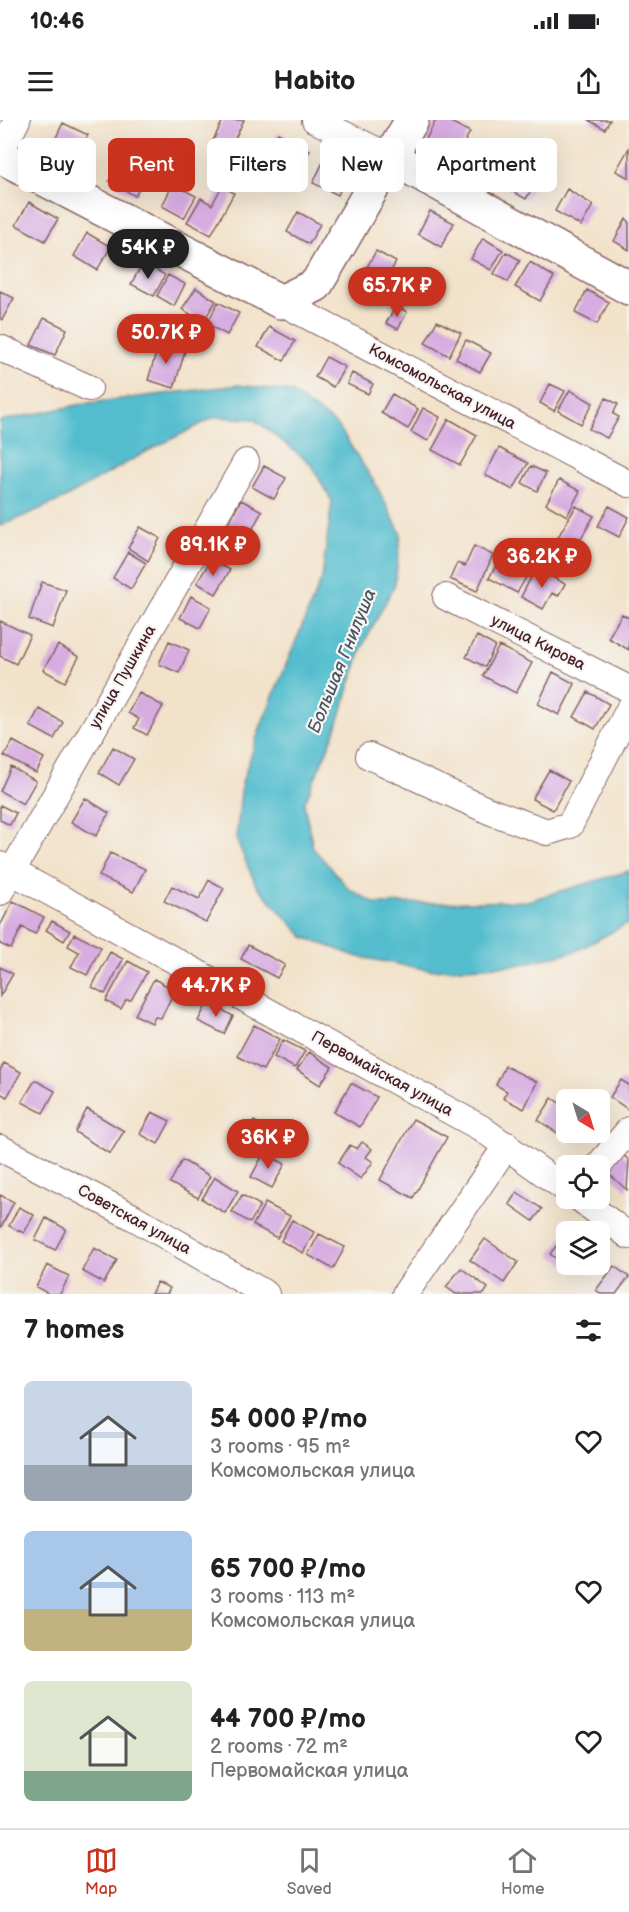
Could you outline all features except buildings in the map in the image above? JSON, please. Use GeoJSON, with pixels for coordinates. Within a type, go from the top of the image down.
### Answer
{"type":"FeatureCollection","features":[{"type":"Feature","properties":{"kind":"main road"},"geometry":{"type":"LineString","coordinates":[[403,138],[412,120]]}},
{"type":"Feature","properties":{"kind":"main road","name":"Комсомольская улица"},"geometry":{"type":"LineString","coordinates":[[0,155],[281,302]]}},
{"type":"Feature","properties":{"kind":"main road"},"geometry":{"type":"LineString","coordinates":[[404,165],[629,288]]}},
{"type":"Feature","properties":{"kind":"main road"},"geometry":{"type":"LineString","coordinates":[[281,302],[316,285],[372,192]]}},
{"type":"Feature","properties":{"kind":"street"},"geometry":{"type":"LineString","coordinates":[[0,155],[17,120]]}},
{"type":"Feature","properties":{"kind":"street"},"geometry":{"type":"LineString","coordinates":[[315,120],[351,138]]}},
{"type":"Feature","properties":{"kind":"street","name":"Комсомольская улица"},"geometry":{"type":"LineString","coordinates":[[281,302],[629,484]]}},
{"type":"Feature","properties":{"kind":"street"},"geometry":{"type":"LineString","coordinates":[[0,348],[89,388]]}},
{"type":"Feature","properties":{"kind":"street","name":"улица Пушкина"},"geometry":{"type":"LineString","coordinates":[[4,876],[246,462]]}},
{"type":"Feature","properties":{"kind":"street","name":"улица Кирова"},"geometry":{"type":"LineString","coordinates":[[446,597],[629,689]]}},
{"type":"Feature","properties":{"kind":"street"},"geometry":{"type":"LineString","coordinates":[[369,756],[489,811],[547,832],[570,825],[629,709]]}},
{"type":"Feature","properties":{"kind":"street","name":"Первомайская улица"},"geometry":{"type":"LineString","coordinates":[[4,876],[507,1145],[556,1182]]}},
{"type":"Feature","properties":{"kind":"street"},"geometry":{"type":"LineString","coordinates":[[607,1155],[629,1130]]}},
{"type":"Feature","properties":{"kind":"street"},"geometry":{"type":"LineString","coordinates":[[405,1294],[507,1145]]}},
{"type":"Feature","properties":{"kind":"street","name":"Советская улица"},"geometry":{"type":"LineString","coordinates":[[0,1148],[133,1217],[266,1294]]}},
{"type":"Feature","properties":{"kind":"street"},"geometry":{"type":"LineString","coordinates":[[593,1209],[629,1236]]}},
{"type":"Feature","properties":{"kind":"water","name":"Большая Гнилуша"},"geometry":{"type":"Polygon","coordinates":[[[239,385],[291,392],[338,426],[376,485],[401,534],[395,584],[362,647],[336,729],[304,804],[313,848],[349,889],[376,904],[527,901],[629,871],[629,923],[576,951],[517,965],[429,970],[355,956],[304,937],[256,885],[236,839],[242,783],[260,728],[322,578],[332,501],[310,463],[254,419],[215,417],[144,453],[63,499],[0,526],[0,421],[88,403],[239,385]]]}}]}
